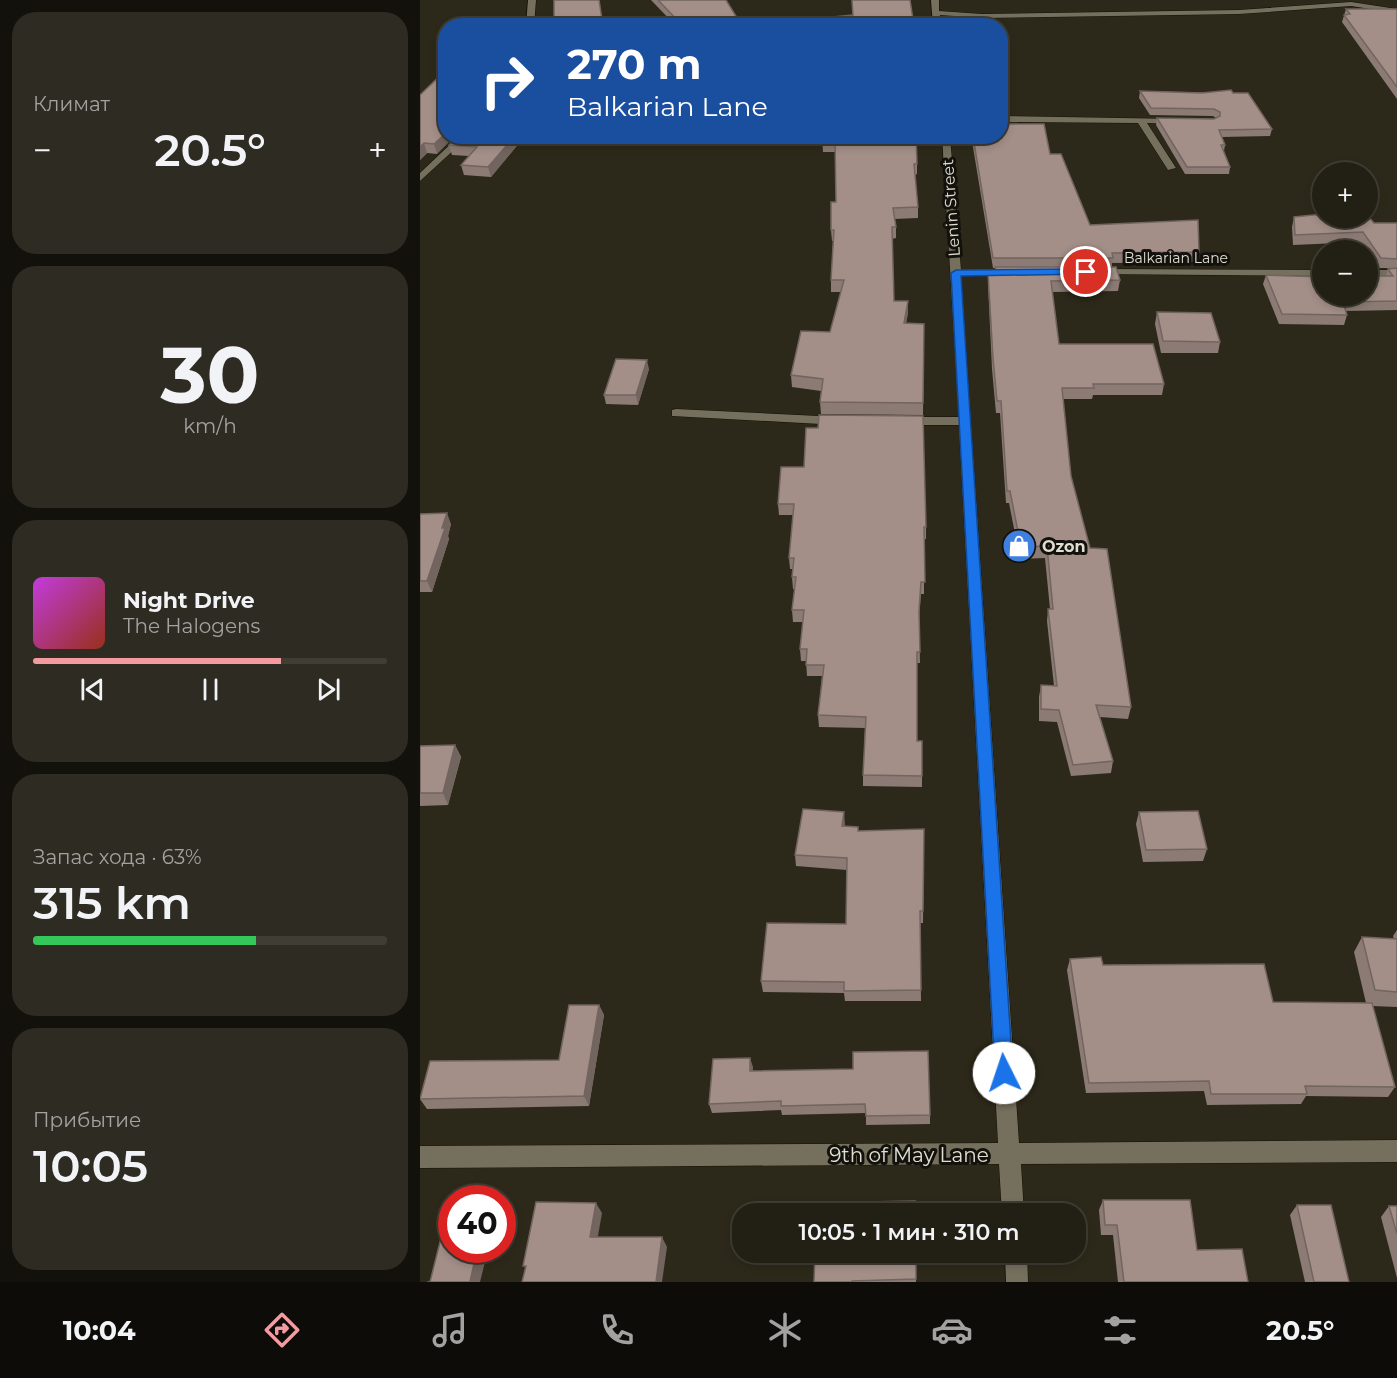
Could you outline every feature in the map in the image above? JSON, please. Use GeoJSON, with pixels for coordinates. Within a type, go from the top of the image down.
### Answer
{"type":"FeatureCollection","features":[{"type":"Feature","properties":{"kind":"street"},"geometry":{"type":"LineString","coordinates":[[530,18],[531,0]]}},
{"type":"Feature","properties":{"kind":"street"},"geometry":{"type":"LineString","coordinates":[[935,0],[936,18]]}},
{"type":"Feature","properties":{"kind":"street"},"geometry":{"type":"LineString","coordinates":[[936,13],[982,16],[1084,12],[1239,12],[1351,4],[1394,10]]}},
{"type":"Feature","properties":{"kind":"street"},"geometry":{"type":"LineString","coordinates":[[1008,119],[1184,121]]}},
{"type":"Feature","properties":{"kind":"street"},"geometry":{"type":"LineString","coordinates":[[1141,121],[1171,168]]}},
{"type":"Feature","properties":{"kind":"street"},"geometry":{"type":"LineString","coordinates":[[420,178],[456,144]]}},
{"type":"Feature","properties":{"kind":"street","name":"Lenin Street"},"geometry":{"type":"LineString","coordinates":[[947,144],[1012,1203]]}},
{"type":"Feature","properties":{"kind":"street"},"geometry":{"type":"LineString","coordinates":[[956,273],[1027,272]]}},
{"type":"Feature","properties":{"kind":"street","name":"Balkarian Lane"},"geometry":{"type":"LineString","coordinates":[[1086,272],[1312,273]]}},
{"type":"Feature","properties":{"kind":"street"},"geometry":{"type":"LineString","coordinates":[[1378,273],[1397,273]]}},
{"type":"Feature","properties":{"kind":"street"},"geometry":{"type":"LineString","coordinates":[[676,413],[848,421]]}},
{"type":"Feature","properties":{"kind":"street"},"geometry":{"type":"LineString","coordinates":[[891,421],[965,421]]}},
{"type":"Feature","properties":{"kind":"street","name":"9th of May Lane"},"geometry":{"type":"LineString","coordinates":[[420,1157],[1397,1151]]}},
{"type":"Feature","properties":{"kind":"street"},"geometry":{"type":"LineString","coordinates":[[1016,1263],[1017,1282]]}},
{"type":"Feature","properties":{"kind":"building"},"geometry":{"type":"Polygon","coordinates":[[[554,0],[599,0],[602,18],[554,18],[554,0]]]}},
{"type":"Feature","properties":{"kind":"building"},"geometry":{"type":"Polygon","coordinates":[[[658,0],[726,0],[737,18],[675,18],[658,0]]]}},
{"type":"Feature","properties":{"kind":"building"},"geometry":{"type":"Polygon","coordinates":[[[852,0],[910,0],[913,18],[833,18],[853,15],[852,0]]]}},
{"type":"Feature","properties":{"kind":"building"},"geometry":{"type":"Polygon","coordinates":[[[1346,9],[1397,9],[1397,87],[1344,15],[1350,14],[1346,9]]]}},
{"type":"Feature","properties":{"kind":"building"},"geometry":{"type":"Polygon","coordinates":[[[438,78],[438,140],[434,144],[424,143],[420,147],[420,95],[438,78]]]}},
{"type":"Feature","properties":{"kind":"building"},"geometry":{"type":"Polygon","coordinates":[[[1231,90],[1233,93],[1248,93],[1272,129],[1219,130],[1225,145],[1221,145],[1230,167],[1187,167],[1157,118],[1214,119],[1220,116],[1220,112],[1214,109],[1151,108],[1140,91],[1202,93],[1231,90]]]}},
{"type":"Feature","properties":{"kind":"building"},"geometry":{"type":"Polygon","coordinates":[[[1008,124],[1044,124],[1050,154],[1061,154],[1090,225],[1198,220],[1199,252],[1112,253],[1113,258],[993,258],[974,144],[1008,144],[1008,124]]]}},
{"type":"Feature","properties":{"kind":"building"},"geometry":{"type":"Polygon","coordinates":[[[508,144],[488,167],[461,165],[477,147],[449,145],[508,144]]]}},
{"type":"Feature","properties":{"kind":"building"},"geometry":{"type":"Polygon","coordinates":[[[835,144],[916,144],[917,164],[914,164],[918,207],[893,208],[896,227],[892,227],[894,301],[908,301],[904,323],[924,324],[923,403],[820,402],[823,379],[791,375],[801,331],[830,332],[844,280],[831,280],[834,230],[831,230],[831,202],[836,202],[835,144]]]}},
{"type":"Feature","properties":{"kind":"building"},"geometry":{"type":"Polygon","coordinates":[[[1312,215],[1312,228],[1378,228],[1378,223],[1397,223],[1397,259],[1381,258],[1378,254],[1378,240],[1369,240],[1363,232],[1295,235],[1294,217],[1312,215]]]}},
{"type":"Feature","properties":{"kind":"building"},"geometry":{"type":"Polygon","coordinates":[[[995,267],[1116,267],[1120,280],[1051,281],[1059,344],[1153,344],[1164,384],[1093,384],[1094,388],[1062,388],[1071,476],[1090,548],[1107,549],[1131,707],[1096,705],[1113,761],[1073,765],[1059,710],[1041,709],[1041,685],[1057,686],[1048,609],[1053,609],[1047,546],[1021,547],[1010,491],[1007,491],[1001,401],[997,401],[993,358],[988,273],[997,273],[995,267]]]}},
{"type":"Feature","properties":{"kind":"building"},"geometry":{"type":"Polygon","coordinates":[[[1397,268],[1397,301],[1378,301],[1378,276],[1393,276],[1388,269],[1397,268]]]}},
{"type":"Feature","properties":{"kind":"building"},"geometry":{"type":"Polygon","coordinates":[[[1266,275],[1312,277],[1312,306],[1344,306],[1347,315],[1282,314],[1266,275]]]}},
{"type":"Feature","properties":{"kind":"building"},"geometry":{"type":"Polygon","coordinates":[[[1157,312],[1211,313],[1220,342],[1163,341],[1157,312]]]}},
{"type":"Feature","properties":{"kind":"building"},"geometry":{"type":"Polygon","coordinates":[[[616,359],[647,360],[636,395],[604,395],[616,359]]]}},
{"type":"Feature","properties":{"kind":"building"},"geometry":{"type":"Polygon","coordinates":[[[819,415],[923,416],[925,582],[921,582],[920,652],[917,652],[917,741],[922,741],[922,776],[863,775],[866,717],[818,715],[824,665],[806,665],[807,649],[800,649],[804,610],[792,610],[796,577],[792,577],[794,558],[789,558],[794,504],[778,504],[781,467],[804,467],[806,428],[818,428],[819,415]]]}},
{"type":"Feature","properties":{"kind":"building"},"geometry":{"type":"Polygon","coordinates":[[[447,513],[442,528],[445,528],[427,581],[420,581],[420,514],[447,513]]]}},
{"type":"Feature","properties":{"kind":"building"},"geometry":{"type":"Polygon","coordinates":[[[455,745],[443,793],[420,793],[420,746],[455,745]]]}},
{"type":"Feature","properties":{"kind":"building"},"geometry":{"type":"Polygon","coordinates":[[[803,809],[844,812],[842,826],[858,827],[858,831],[924,829],[923,911],[920,911],[921,990],[844,991],[844,982],[761,981],[767,923],[846,924],[847,858],[795,855],[803,809]]]}},
{"type":"Feature","properties":{"kind":"building"},"geometry":{"type":"Polygon","coordinates":[[[1198,811],[1207,849],[1146,850],[1139,812],[1198,811]]]}},
{"type":"Feature","properties":{"kind":"building"},"geometry":{"type":"Polygon","coordinates":[[[1362,937],[1397,939],[1397,992],[1375,990],[1362,937]]]}},
{"type":"Feature","properties":{"kind":"building"},"geometry":{"type":"Polygon","coordinates":[[[1101,957],[1103,965],[1264,964],[1273,1002],[1372,1003],[1395,1087],[1305,1086],[1307,1094],[1211,1094],[1209,1081],[1089,1083],[1070,959],[1101,957]]]}},
{"type":"Feature","properties":{"kind":"building"},"geometry":{"type":"Polygon","coordinates":[[[569,1005],[599,1005],[584,1096],[420,1099],[430,1061],[559,1060],[569,1005]]]}},
{"type":"Feature","properties":{"kind":"building"},"geometry":{"type":"Polygon","coordinates":[[[928,1051],[930,1115],[866,1116],[865,1104],[781,1106],[781,1101],[709,1104],[713,1059],[750,1058],[750,1071],[853,1069],[853,1052],[928,1051]]]}},
{"type":"Feature","properties":{"kind":"building"},"geometry":{"type":"Polygon","coordinates":[[[1103,1200],[1190,1200],[1197,1250],[1242,1249],[1248,1282],[1124,1282],[1117,1225],[1105,1225],[1103,1200]]]}},
{"type":"Feature","properties":{"kind":"building"},"geometry":{"type":"Polygon","coordinates":[[[915,1201],[915,1203],[817,1203],[915,1201]]]}},
{"type":"Feature","properties":{"kind":"building"},"geometry":{"type":"Polygon","coordinates":[[[536,1202],[596,1203],[590,1237],[662,1237],[656,1282],[522,1282],[536,1202]]]}},
{"type":"Feature","properties":{"kind":"building"},"geometry":{"type":"Polygon","coordinates":[[[1297,1205],[1331,1205],[1349,1282],[1314,1282],[1297,1205]]]}},
{"type":"Feature","properties":{"kind":"building"},"geometry":{"type":"Polygon","coordinates":[[[1389,1206],[1397,1206],[1397,1234],[1389,1206]]]}},
{"type":"Feature","properties":{"kind":"building"},"geometry":{"type":"Polygon","coordinates":[[[438,1250],[438,1263],[474,1263],[470,1282],[430,1282],[438,1250]]]}},
{"type":"Feature","properties":{"kind":"building"},"geometry":{"type":"Polygon","coordinates":[[[815,1263],[916,1263],[916,1279],[814,1282],[815,1263]]]}},
{"type":"Feature","properties":{"kind":"place","name":"Ozon"},"geometry":{"type":"Point","coordinates":[1019,546]}},
{"type":"Feature","properties":{"kind":"route"},"geometry":{"type":"LineString","coordinates":[[1004,1073],[956,273],[1086,272]]}}]}
